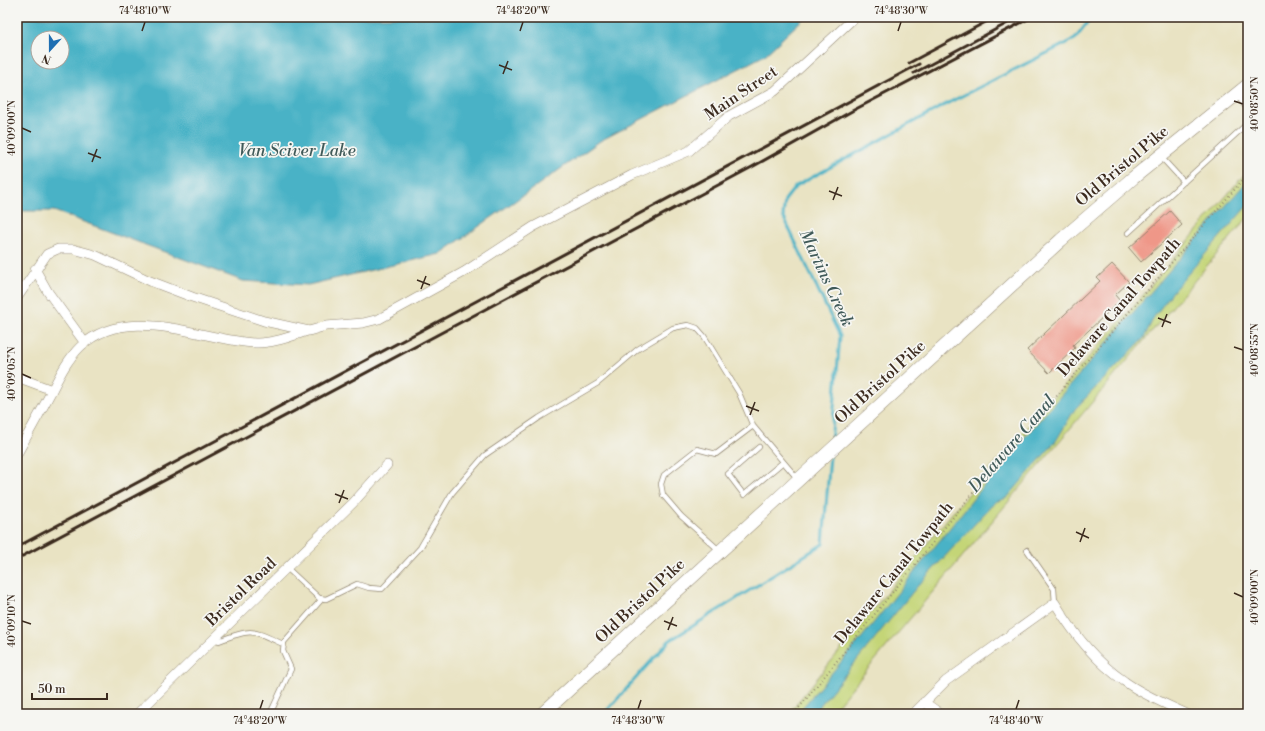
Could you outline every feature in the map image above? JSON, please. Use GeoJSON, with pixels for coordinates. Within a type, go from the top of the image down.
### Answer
{"type":"FeatureCollection","features":[{"type":"Feature","properties":{"kind":"main road","name":"Old Bristol Pike"},"geometry":{"type":"LineString","coordinates":[[542,714],[1061,240],[1160,156],[1248,85]]}},
{"type":"Feature","properties":{"kind":"street","name":"Main Street"},"geometry":{"type":"LineString","coordinates":[[17,454],[71,358],[85,343],[103,332],[114,328],[136,326],[164,327],[256,343],[326,326],[364,323],[379,319],[464,272],[533,227],[632,175],[689,151],[729,116],[775,91],[855,17]]}},
{"type":"Feature","properties":{"kind":"street"},"geometry":{"type":"LineString","coordinates":[[17,298],[35,269],[43,258],[51,251],[73,249],[86,252],[150,281],[192,297],[264,321],[310,331]]}},
{"type":"Feature","properties":{"kind":"street"},"geometry":{"type":"LineString","coordinates":[[35,269],[48,292],[85,343]]}},
{"type":"Feature","properties":{"kind":"street"},"geometry":{"type":"LineString","coordinates":[[17,377],[52,390]]}},
{"type":"Feature","properties":{"kind":"street","name":"Bristol Road"},"geometry":{"type":"LineString","coordinates":[[137,714],[287,568],[387,465]]}},
{"type":"Feature","properties":{"kind":"street"},"geometry":{"type":"LineString","coordinates":[[913,714],[952,676],[1054,603],[1076,635],[1107,668],[1143,693],[1187,714]]}},
{"type":"Feature","properties":{"kind":"street"},"geometry":{"type":"LineString","coordinates":[[924,702],[941,714]]}},
{"type":"Feature","properties":{"kind":"lane"},"geometry":{"type":"LineString","coordinates":[[1236,94],[1248,110]]}},
{"type":"Feature","properties":{"kind":"lane"},"geometry":{"type":"LineString","coordinates":[[1128,233],[1248,123]]}},
{"type":"Feature","properties":{"kind":"lane"},"geometry":{"type":"LineString","coordinates":[[1160,156],[1184,182]]}},
{"type":"Feature","properties":{"kind":"lane"},"geometry":{"type":"LineString","coordinates":[[287,568],[319,598],[326,600],[357,584],[369,588],[382,589],[420,548],[452,493],[485,455],[538,418],[598,383],[638,349],[673,328],[688,326],[697,328],[704,336],[739,393],[753,426],[798,480]]}},
{"type":"Feature","properties":{"kind":"lane"},"geometry":{"type":"LineString","coordinates":[[720,551],[681,516],[663,495],[661,484],[664,476],[697,449],[716,454],[753,426]]}},
{"type":"Feature","properties":{"kind":"lane"},"geometry":{"type":"LineString","coordinates":[[759,447],[728,474],[744,495],[783,462]]}},
{"type":"Feature","properties":{"kind":"lane"},"geometry":{"type":"LineString","coordinates":[[1027,550],[1054,589],[1054,603]]}},
{"type":"Feature","properties":{"kind":"lane"},"geometry":{"type":"LineString","coordinates":[[270,714],[291,669],[283,651],[283,644],[322,599]]}},
{"type":"Feature","properties":{"kind":"lane"},"geometry":{"type":"LineString","coordinates":[[214,639],[219,641],[242,632],[256,632],[283,644]]}},
{"type":"Feature","properties":{"kind":"path","name":"Delaware Canal Towpath"},"geometry":{"type":"LineString","coordinates":[[794,714],[972,494],[1248,174]]}},
{"type":"Feature","properties":{"kind":"green space"},"geometry":{"type":"Polygon","coordinates":[[[1248,170],[1248,217],[830,714],[788,714],[953,512],[1133,307],[1248,170]]]}},
{"type":"Feature","properties":{"kind":"water","name":"Van Sciver Lake"},"geometry":{"type":"Polygon","coordinates":[[[17,17],[805,17],[765,55],[600,141],[440,254],[308,285],[243,281],[54,211],[17,211],[17,17]]]}},
{"type":"Feature","properties":{"kind":"water"},"geometry":{"type":"Polygon","coordinates":[[[1248,180],[1248,205],[1174,290],[1154,317],[1144,338],[1075,409],[1056,441],[1007,498],[995,502],[916,588],[813,714],[797,714],[863,636],[998,468],[1248,180]]]}},
{"type":"Feature","properties":{"kind":"building"},"geometry":{"type":"Polygon","coordinates":[[[1170,211],[1182,225],[1141,262],[1129,248],[1170,211]]]}},
{"type":"Feature","properties":{"kind":"building"},"geometry":{"type":"Polygon","coordinates":[[[1112,264],[1129,282],[1115,295],[1120,301],[1073,345],[1075,348],[1049,373],[1027,350],[1100,281],[1097,278],[1112,264]]]}},
{"type":"Feature","properties":{"kind":"waterway","name":"Martins Creek"},"geometry":{"type":"LineString","coordinates":[[831,444],[840,336],[783,216],[785,200],[796,186],[950,102],[1075,39],[1092,17]]}},
{"type":"Feature","properties":{"kind":"waterway","name":"Martins Creek"},"geometry":{"type":"LineString","coordinates":[[604,714],[669,641],[823,544],[830,456]]}},
{"type":"Feature","properties":{"kind":"railway"},"geometry":{"type":"LineString","coordinates":[[909,63],[995,17]]}},
{"type":"Feature","properties":{"kind":"railway"},"geometry":{"type":"LineString","coordinates":[[914,73],[1019,17]]}},
{"type":"Feature","properties":{"kind":"railway"},"geometry":{"type":"LineString","coordinates":[[17,559],[752,167],[852,111],[1032,17]]}},
{"type":"Feature","properties":{"kind":"railway"},"geometry":{"type":"LineString","coordinates":[[17,547],[919,64]]}},
{"type":"Feature","properties":{"kind":"water label","name":"Delaware Canal"},"geometry":{"type":"Point","coordinates":[1012,444]}}]}
